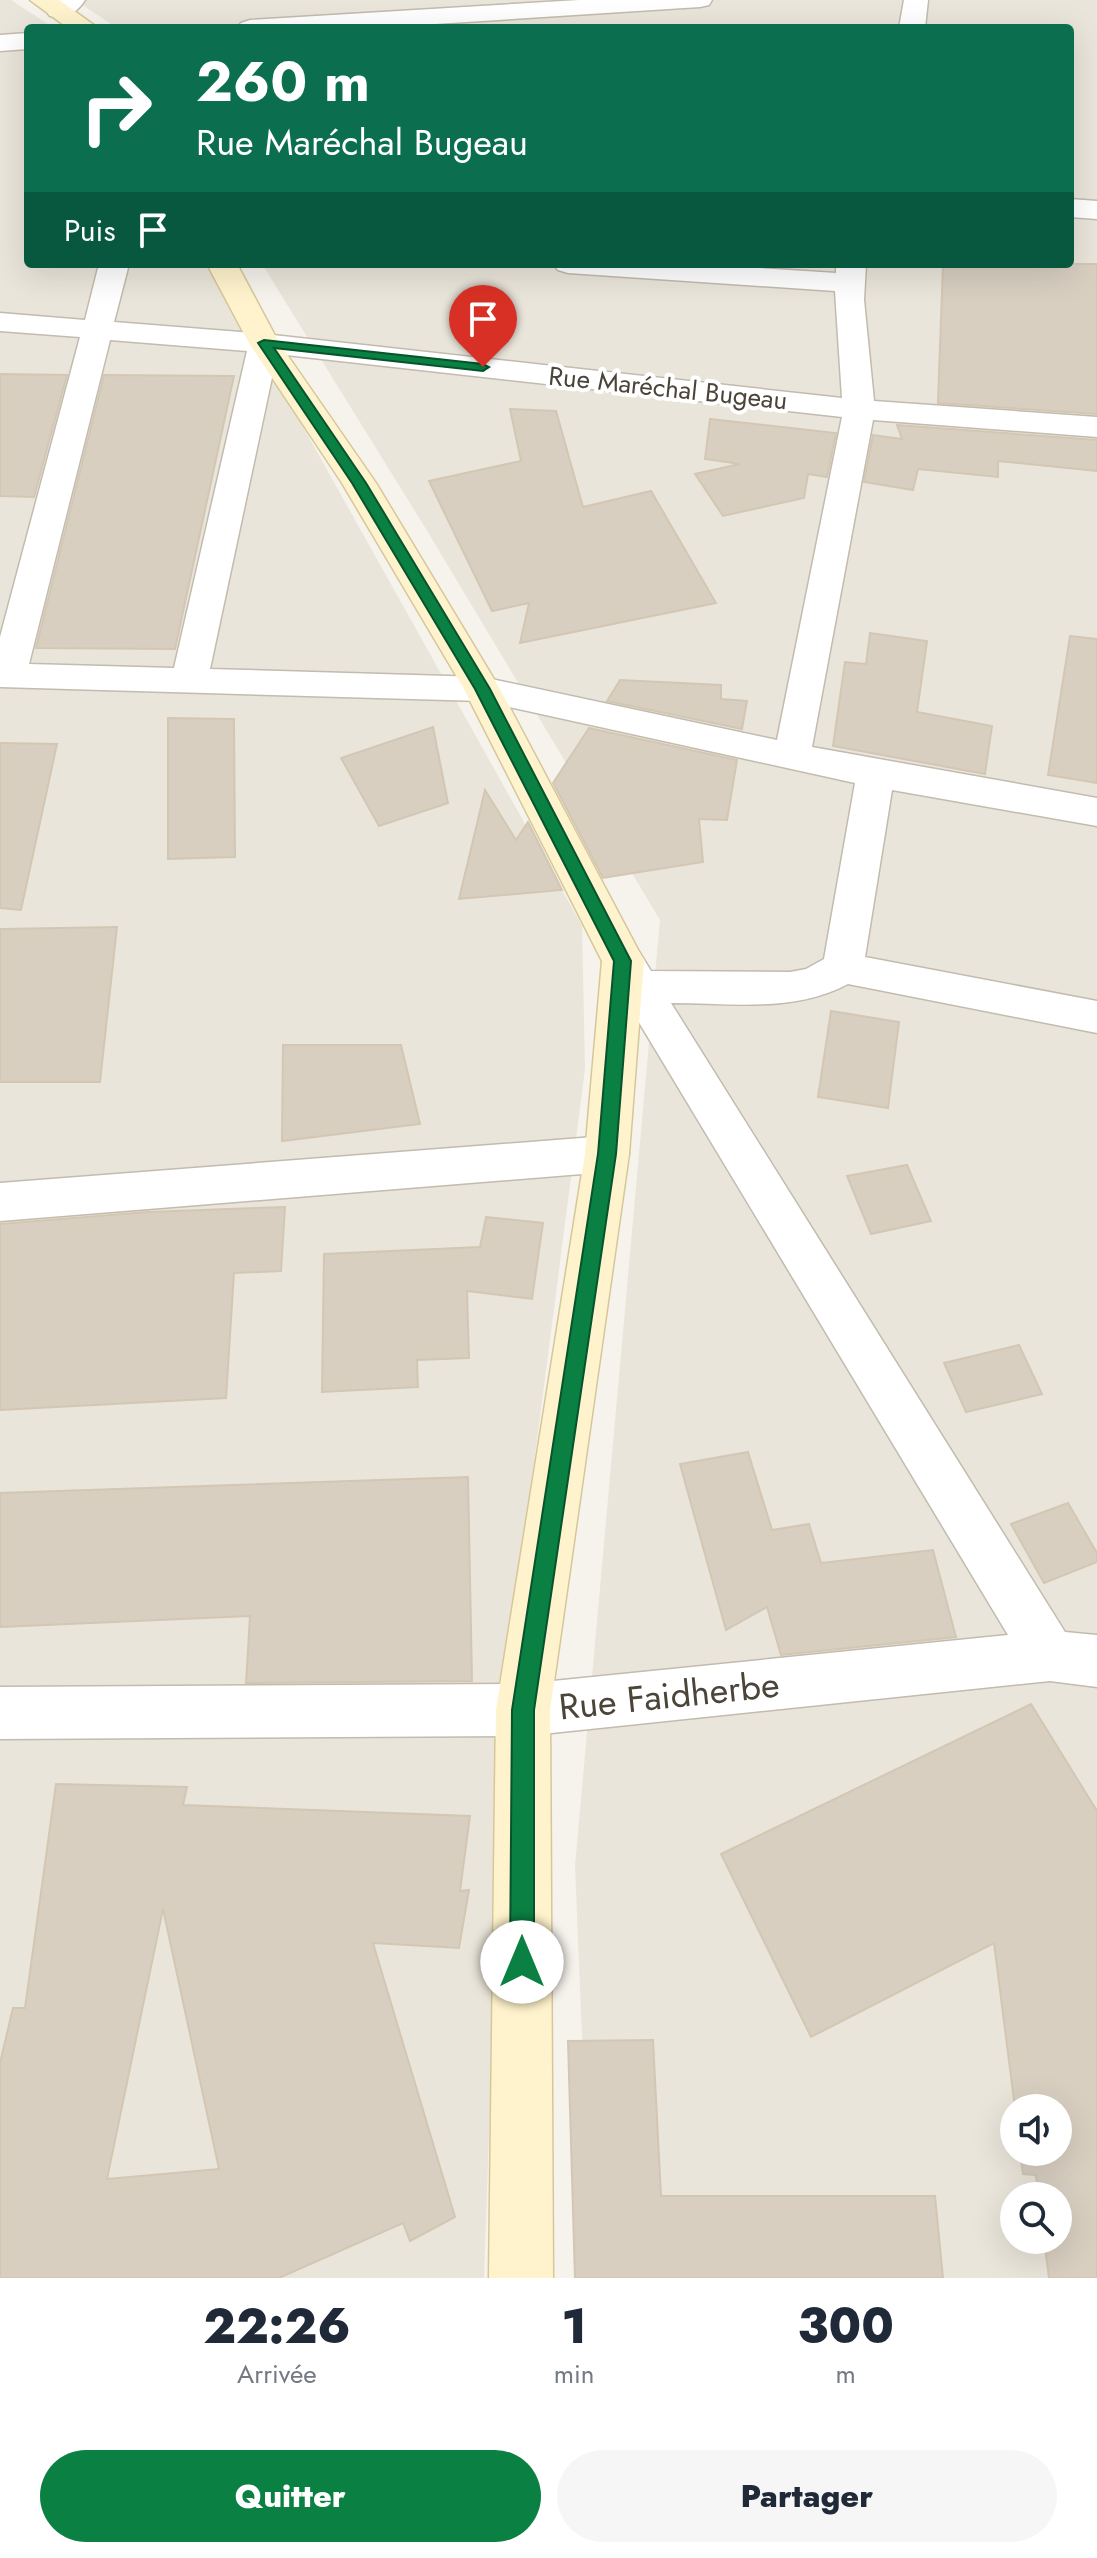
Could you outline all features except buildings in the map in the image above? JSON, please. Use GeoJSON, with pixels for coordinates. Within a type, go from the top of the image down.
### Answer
{"type":"FeatureCollection","features":[{"type":"Feature","properties":{"kind":"street"},"geometry":{"type":"LineString","coordinates":[[309,24],[700,0]]}},
{"type":"Feature","properties":{"kind":"street"},"geometry":{"type":"LineString","coordinates":[[913,24],[916,0]]}},
{"type":"Feature","properties":{"kind":"street"},"geometry":{"type":"LineString","coordinates":[[58,4],[80,24]]}},
{"type":"Feature","properties":{"kind":"street"},"geometry":{"type":"LineString","coordinates":[[0,43],[24,41]]}},
{"type":"Feature","properties":{"kind":"street"},"geometry":{"type":"LineString","coordinates":[[1074,208],[1097,210]]}},
{"type":"Feature","properties":{"kind":"street"},"geometry":{"type":"LineString","coordinates":[[113,268],[4,675],[482,689],[876,774],[1097,812]]}},
{"type":"Feature","properties":{"kind":"street"},"geometry":{"type":"LineString","coordinates":[[224,268],[264,343],[359,483],[482,689],[632,974],[1073,1658]]}},
{"type":"Feature","properties":{"kind":"street"},"geometry":{"type":"LineString","coordinates":[[681,268],[850,274],[859,409],[792,756]]}},
{"type":"Feature","properties":{"kind":"street","name":"Rue Maréchal Bugeau"},"geometry":{"type":"LineString","coordinates":[[0,322],[95,332],[264,343],[859,409],[1097,427]]}},
{"type":"Feature","properties":{"kind":"street"},"geometry":{"type":"LineString","coordinates":[[189,680],[264,343]]}},
{"type":"Feature","properties":{"kind":"street"},"geometry":{"type":"LineString","coordinates":[[843,968],[876,774]]}},
{"type":"Feature","properties":{"kind":"street"},"geometry":{"type":"LineString","coordinates":[[632,974],[790,988],[815,983],[843,968],[1097,1017]]}},
{"type":"Feature","properties":{"kind":"street"},"geometry":{"type":"LineString","coordinates":[[521,2278],[523,1710],[632,974]]}},
{"type":"Feature","properties":{"kind":"street"},"geometry":{"type":"LineString","coordinates":[[0,1202],[607,1154]]}},
{"type":"Feature","properties":{"kind":"street","name":"Rue Faidherbe"},"geometry":{"type":"LineString","coordinates":[[0,1713],[523,1710],[1073,1658]]}},
{"type":"Feature","properties":{"kind":"shaded area"},"geometry":{"type":"Polygon","coordinates":[[[0,0],[11,0],[48,24],[24,24],[24,268],[214,268],[582,926],[585,1069],[504,1695],[484,2278],[0,2278],[0,0]]]}},
{"type":"Feature","properties":{"kind":"shaded area"},"geometry":{"type":"Polygon","coordinates":[[[75,0],[1097,0],[1097,2278],[592,2278],[575,1866],[660,920],[426,529],[264,268],[1074,268],[1074,24],[111,24],[75,0]]]}},
{"type":"Feature","properties":{"kind":"route"},"geometry":{"type":"LineString","coordinates":[[483,367],[264,343],[359,483],[482,689],[623,961],[607,1154],[523,1710],[522,1962]]}}]}
